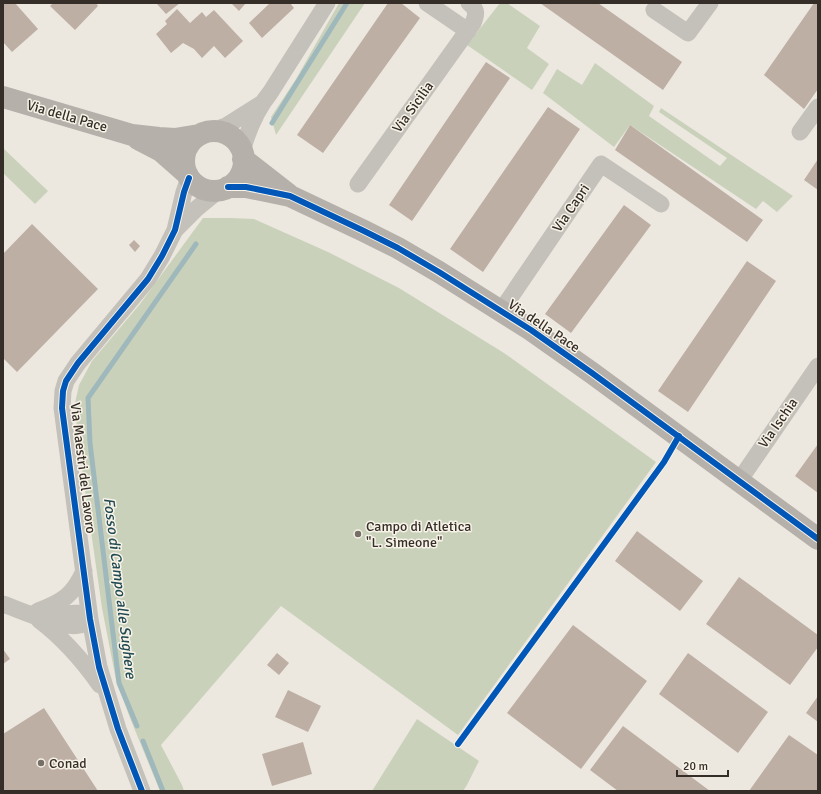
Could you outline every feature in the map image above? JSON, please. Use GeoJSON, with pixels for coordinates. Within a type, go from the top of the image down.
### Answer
{"type":"FeatureCollection","features":[{"type":"Feature","properties":{"kind":"street"},"geometry":{"type":"LineString","coordinates":[[262,103],[226,126],[204,133],[192,140],[184,157],[184,166],[188,175],[195,184],[210,191],[223,189],[235,182],[240,176],[243,168],[243,155],[250,127],[262,103],[328,3]]}},
{"type":"Feature","properties":{"kind":"street"},"geometry":{"type":"LineString","coordinates":[[428,3],[468,31]]}},
{"type":"Feature","properties":{"kind":"street","name":"Via Sicilia"},"geometry":{"type":"LineString","coordinates":[[358,184],[474,23],[476,12],[474,7],[469,3]]}},
{"type":"Feature","properties":{"kind":"street"},"geometry":{"type":"LineString","coordinates":[[654,10],[688,33],[710,3]]}},
{"type":"Feature","properties":{"kind":"street","name":"Via della Pace"},"geometry":{"type":"LineString","coordinates":[[3,97],[132,135],[175,139],[204,133]]}},
{"type":"Feature","properties":{"kind":"street"},"geometry":{"type":"LineString","coordinates":[[800,132],[818,107]]}},
{"type":"Feature","properties":{"kind":"street"},"geometry":{"type":"LineString","coordinates":[[204,133],[219,132],[229,135],[237,142],[243,155]]}},
{"type":"Feature","properties":{"kind":"street","name":"Via della Pace"},"geometry":{"type":"LineString","coordinates":[[132,135],[161,152],[188,175]]}},
{"type":"Feature","properties":{"kind":"street","name":"Via della Pace"},"geometry":{"type":"LineString","coordinates":[[243,155],[290,196]]}},
{"type":"Feature","properties":{"kind":"street","name":"Via Capri"},"geometry":{"type":"LineString","coordinates":[[501,311],[601,164],[661,204]]}},
{"type":"Feature","properties":{"kind":"street","name":"Via Maestri del Lavoro"},"geometry":{"type":"LineString","coordinates":[[142,791],[98,667],[90,619],[62,408],[66,381],[78,363],[148,279],[162,256],[175,230],[188,175]]}},
{"type":"Feature","properties":{"kind":"street","name":"Via della Pace"},"geometry":{"type":"LineString","coordinates":[[223,189],[246,187],[290,196],[398,248],[531,330],[818,539]]}},
{"type":"Feature","properties":{"kind":"street","name":"Via Maestri del Lavoro"},"geometry":{"type":"LineString","coordinates":[[175,230],[196,209],[223,189]]}},
{"type":"Feature","properties":{"kind":"street","name":"Via Ischia"},"geometry":{"type":"LineString","coordinates":[[739,480],[818,366]]}},
{"type":"Feature","properties":{"kind":"street"},"geometry":{"type":"LineString","coordinates":[[31,614],[57,604],[65,598],[78,583],[84,571]]}},
{"type":"Feature","properties":{"kind":"street"},"geometry":{"type":"LineString","coordinates":[[3,604],[73,627],[82,625],[90,619]]}},
{"type":"Feature","properties":{"kind":"street"},"geometry":{"type":"LineString","coordinates":[[31,614],[73,650],[107,694]]}},
{"type":"Feature","properties":{"kind":"green space"},"geometry":{"type":"Polygon","coordinates":[[[339,3],[365,3],[276,135],[271,117],[296,79],[339,3]]]}},
{"type":"Feature","properties":{"kind":"green space"},"geometry":{"type":"Polygon","coordinates":[[[500,3],[507,3],[540,26],[527,48],[549,64],[532,90],[467,45],[500,3]]]}},
{"type":"Feature","properties":{"kind":"green space"},"geometry":{"type":"Polygon","coordinates":[[[595,63],[654,106],[649,116],[720,166],[727,158],[659,112],[661,108],[793,196],[777,212],[763,201],[756,209],[630,125],[614,147],[543,93],[557,69],[582,85],[595,63]]]}},
{"type":"Feature","properties":{"kind":"green space"},"geometry":{"type":"Polygon","coordinates":[[[3,148],[48,191],[35,204],[3,173],[3,148]]]}},
{"type":"Feature","properties":{"kind":"green space","name":"Campo di Atletica \"L. Simeone\""},"geometry":{"type":"Polygon","coordinates":[[[203,218],[254,219],[328,252],[399,288],[504,353],[656,462],[458,735],[281,606],[161,745],[184,791],[160,791],[116,680],[102,608],[78,441],[75,403],[79,385],[92,361],[140,304],[203,218]]]}},
{"type":"Feature","properties":{"kind":"green space"},"geometry":{"type":"Polygon","coordinates":[[[417,719],[479,761],[463,791],[372,791],[417,719]]]}},
{"type":"Feature","properties":{"kind":"building"},"geometry":{"type":"Polygon","coordinates":[[[3,3],[15,3],[38,29],[12,52],[3,42],[3,3]]]}},
{"type":"Feature","properties":{"kind":"building"},"geometry":{"type":"Polygon","coordinates":[[[53,3],[96,3],[98,6],[75,30],[50,6],[53,3]]]}},
{"type":"Feature","properties":{"kind":"building"},"geometry":{"type":"Polygon","coordinates":[[[180,3],[166,14],[157,4],[180,3]]]}},
{"type":"Feature","properties":{"kind":"building"},"geometry":{"type":"Polygon","coordinates":[[[231,3],[246,3],[239,11],[231,3]]]}},
{"type":"Feature","properties":{"kind":"building"},"geometry":{"type":"Polygon","coordinates":[[[270,3],[290,3],[294,8],[262,38],[249,23],[270,3]]]}},
{"type":"Feature","properties":{"kind":"building"},"geometry":{"type":"Polygon","coordinates":[[[388,3],[401,3],[420,18],[323,153],[297,135],[388,3]]]}},
{"type":"Feature","properties":{"kind":"building"},"geometry":{"type":"Polygon","coordinates":[[[540,3],[598,3],[682,62],[663,90],[540,3]]]}},
{"type":"Feature","properties":{"kind":"building"},"geometry":{"type":"Polygon","coordinates":[[[814,3],[818,3],[818,89],[804,109],[764,75],[814,3]]]}},
{"type":"Feature","properties":{"kind":"building"},"geometry":{"type":"Polygon","coordinates":[[[177,9],[190,23],[202,12],[206,17],[214,10],[243,41],[225,58],[214,46],[202,58],[194,49],[183,43],[171,53],[156,34],[167,24],[165,21],[177,9]]]}},
{"type":"Feature","properties":{"kind":"building"},"geometry":{"type":"Polygon","coordinates":[[[486,62],[510,78],[412,221],[389,205],[486,62]]]}},
{"type":"Feature","properties":{"kind":"building"},"geometry":{"type":"Polygon","coordinates":[[[548,107],[580,129],[483,272],[450,249],[548,107]]]}},
{"type":"Feature","properties":{"kind":"building"},"geometry":{"type":"Polygon","coordinates":[[[630,125],[763,220],[747,242],[615,150],[630,125]]]}},
{"type":"Feature","properties":{"kind":"building"},"geometry":{"type":"Polygon","coordinates":[[[818,159],[818,190],[804,180],[818,159]]]}},
{"type":"Feature","properties":{"kind":"building"},"geometry":{"type":"Polygon","coordinates":[[[624,205],[651,225],[571,333],[545,314],[624,205]]]}},
{"type":"Feature","properties":{"kind":"building"},"geometry":{"type":"Polygon","coordinates":[[[32,224],[98,289],[17,372],[3,358],[3,254],[32,224]]]}},
{"type":"Feature","properties":{"kind":"building"},"geometry":{"type":"Polygon","coordinates":[[[134,240],[140,246],[135,252],[129,245],[134,240]]]}},
{"type":"Feature","properties":{"kind":"building"},"geometry":{"type":"Polygon","coordinates":[[[747,261],[776,281],[688,412],[658,391],[747,261]]]}},
{"type":"Feature","properties":{"kind":"building"},"geometry":{"type":"Polygon","coordinates":[[[818,444],[818,493],[795,476],[818,444]]]}},
{"type":"Feature","properties":{"kind":"building"},"geometry":{"type":"Polygon","coordinates":[[[637,531],[703,581],[680,611],[615,561],[637,531]]]}},
{"type":"Feature","properties":{"kind":"building"},"geometry":{"type":"Polygon","coordinates":[[[739,577],[818,635],[818,647],[790,685],[706,624],[739,577]]]}},
{"type":"Feature","properties":{"kind":"building"},"geometry":{"type":"Polygon","coordinates":[[[573,625],[647,681],[581,769],[507,713],[573,625]]]}},
{"type":"Feature","properties":{"kind":"building"},"geometry":{"type":"Polygon","coordinates":[[[3,649],[10,659],[3,664],[3,649]]]}},
{"type":"Feature","properties":{"kind":"building"},"geometry":{"type":"Polygon","coordinates":[[[277,653],[289,663],[279,675],[267,665],[277,653]]]}},
{"type":"Feature","properties":{"kind":"building"},"geometry":{"type":"Polygon","coordinates":[[[688,653],[768,712],[738,753],[659,694],[688,653]]]}},
{"type":"Feature","properties":{"kind":"building"},"geometry":{"type":"Polygon","coordinates":[[[288,690],[321,706],[308,732],[275,717],[288,690]]]}},
{"type":"Feature","properties":{"kind":"building"},"geometry":{"type":"Polygon","coordinates":[[[818,696],[818,722],[806,713],[818,696]]]}},
{"type":"Feature","properties":{"kind":"building","name":"Conad"},"geometry":{"type":"Polygon","coordinates":[[[44,708],[98,791],[3,791],[3,734],[44,708]]]}},
{"type":"Feature","properties":{"kind":"building"},"geometry":{"type":"Polygon","coordinates":[[[623,726],[710,791],[618,791],[590,770],[623,726]]]}},
{"type":"Feature","properties":{"kind":"building"},"geometry":{"type":"Polygon","coordinates":[[[789,735],[818,755],[818,791],[749,791],[789,735]]]}},
{"type":"Feature","properties":{"kind":"building"},"geometry":{"type":"Polygon","coordinates":[[[303,742],[312,774],[272,786],[262,754],[303,742]]]}},
{"type":"Feature","properties":{"kind":"waterway","name":"Fosso di Campo alle Sughere"},"geometry":{"type":"LineString","coordinates":[[272,123],[347,3]]}},
{"type":"Feature","properties":{"kind":"waterway","name":"Fosso di Campo alle Sughere"},"geometry":{"type":"LineString","coordinates":[[137,726],[119,683],[90,443],[88,398],[196,244]]}},
{"type":"Feature","properties":{"kind":"waterway","name":"Fosso di Campo alle Sughere"},"geometry":{"type":"LineString","coordinates":[[143,741],[163,791]]}},
{"type":"Feature","properties":{"kind":"cycle path"},"geometry":{"type":"LineString","coordinates":[[142,791],[118,729],[99,667],[90,619],[62,408],[63,391],[66,381],[78,363],[148,279],[162,256],[175,230],[189,178]]}},
{"type":"Feature","properties":{"kind":"cycle path"},"geometry":{"type":"LineString","coordinates":[[228,187],[246,187],[290,196],[398,248],[439,272],[531,330],[818,539]]}},
{"type":"Feature","properties":{"kind":"cycle path"},"geometry":{"type":"LineString","coordinates":[[458,744],[664,462],[679,436]]}},
{"type":"Feature","properties":{"kind":"place","name":"Campo di Atletica \"L. Simeone\""},"geometry":{"type":"Point","coordinates":[358,534]}},
{"type":"Feature","properties":{"kind":"place","name":"Conad"},"geometry":{"type":"Point","coordinates":[41,763]}}]}
